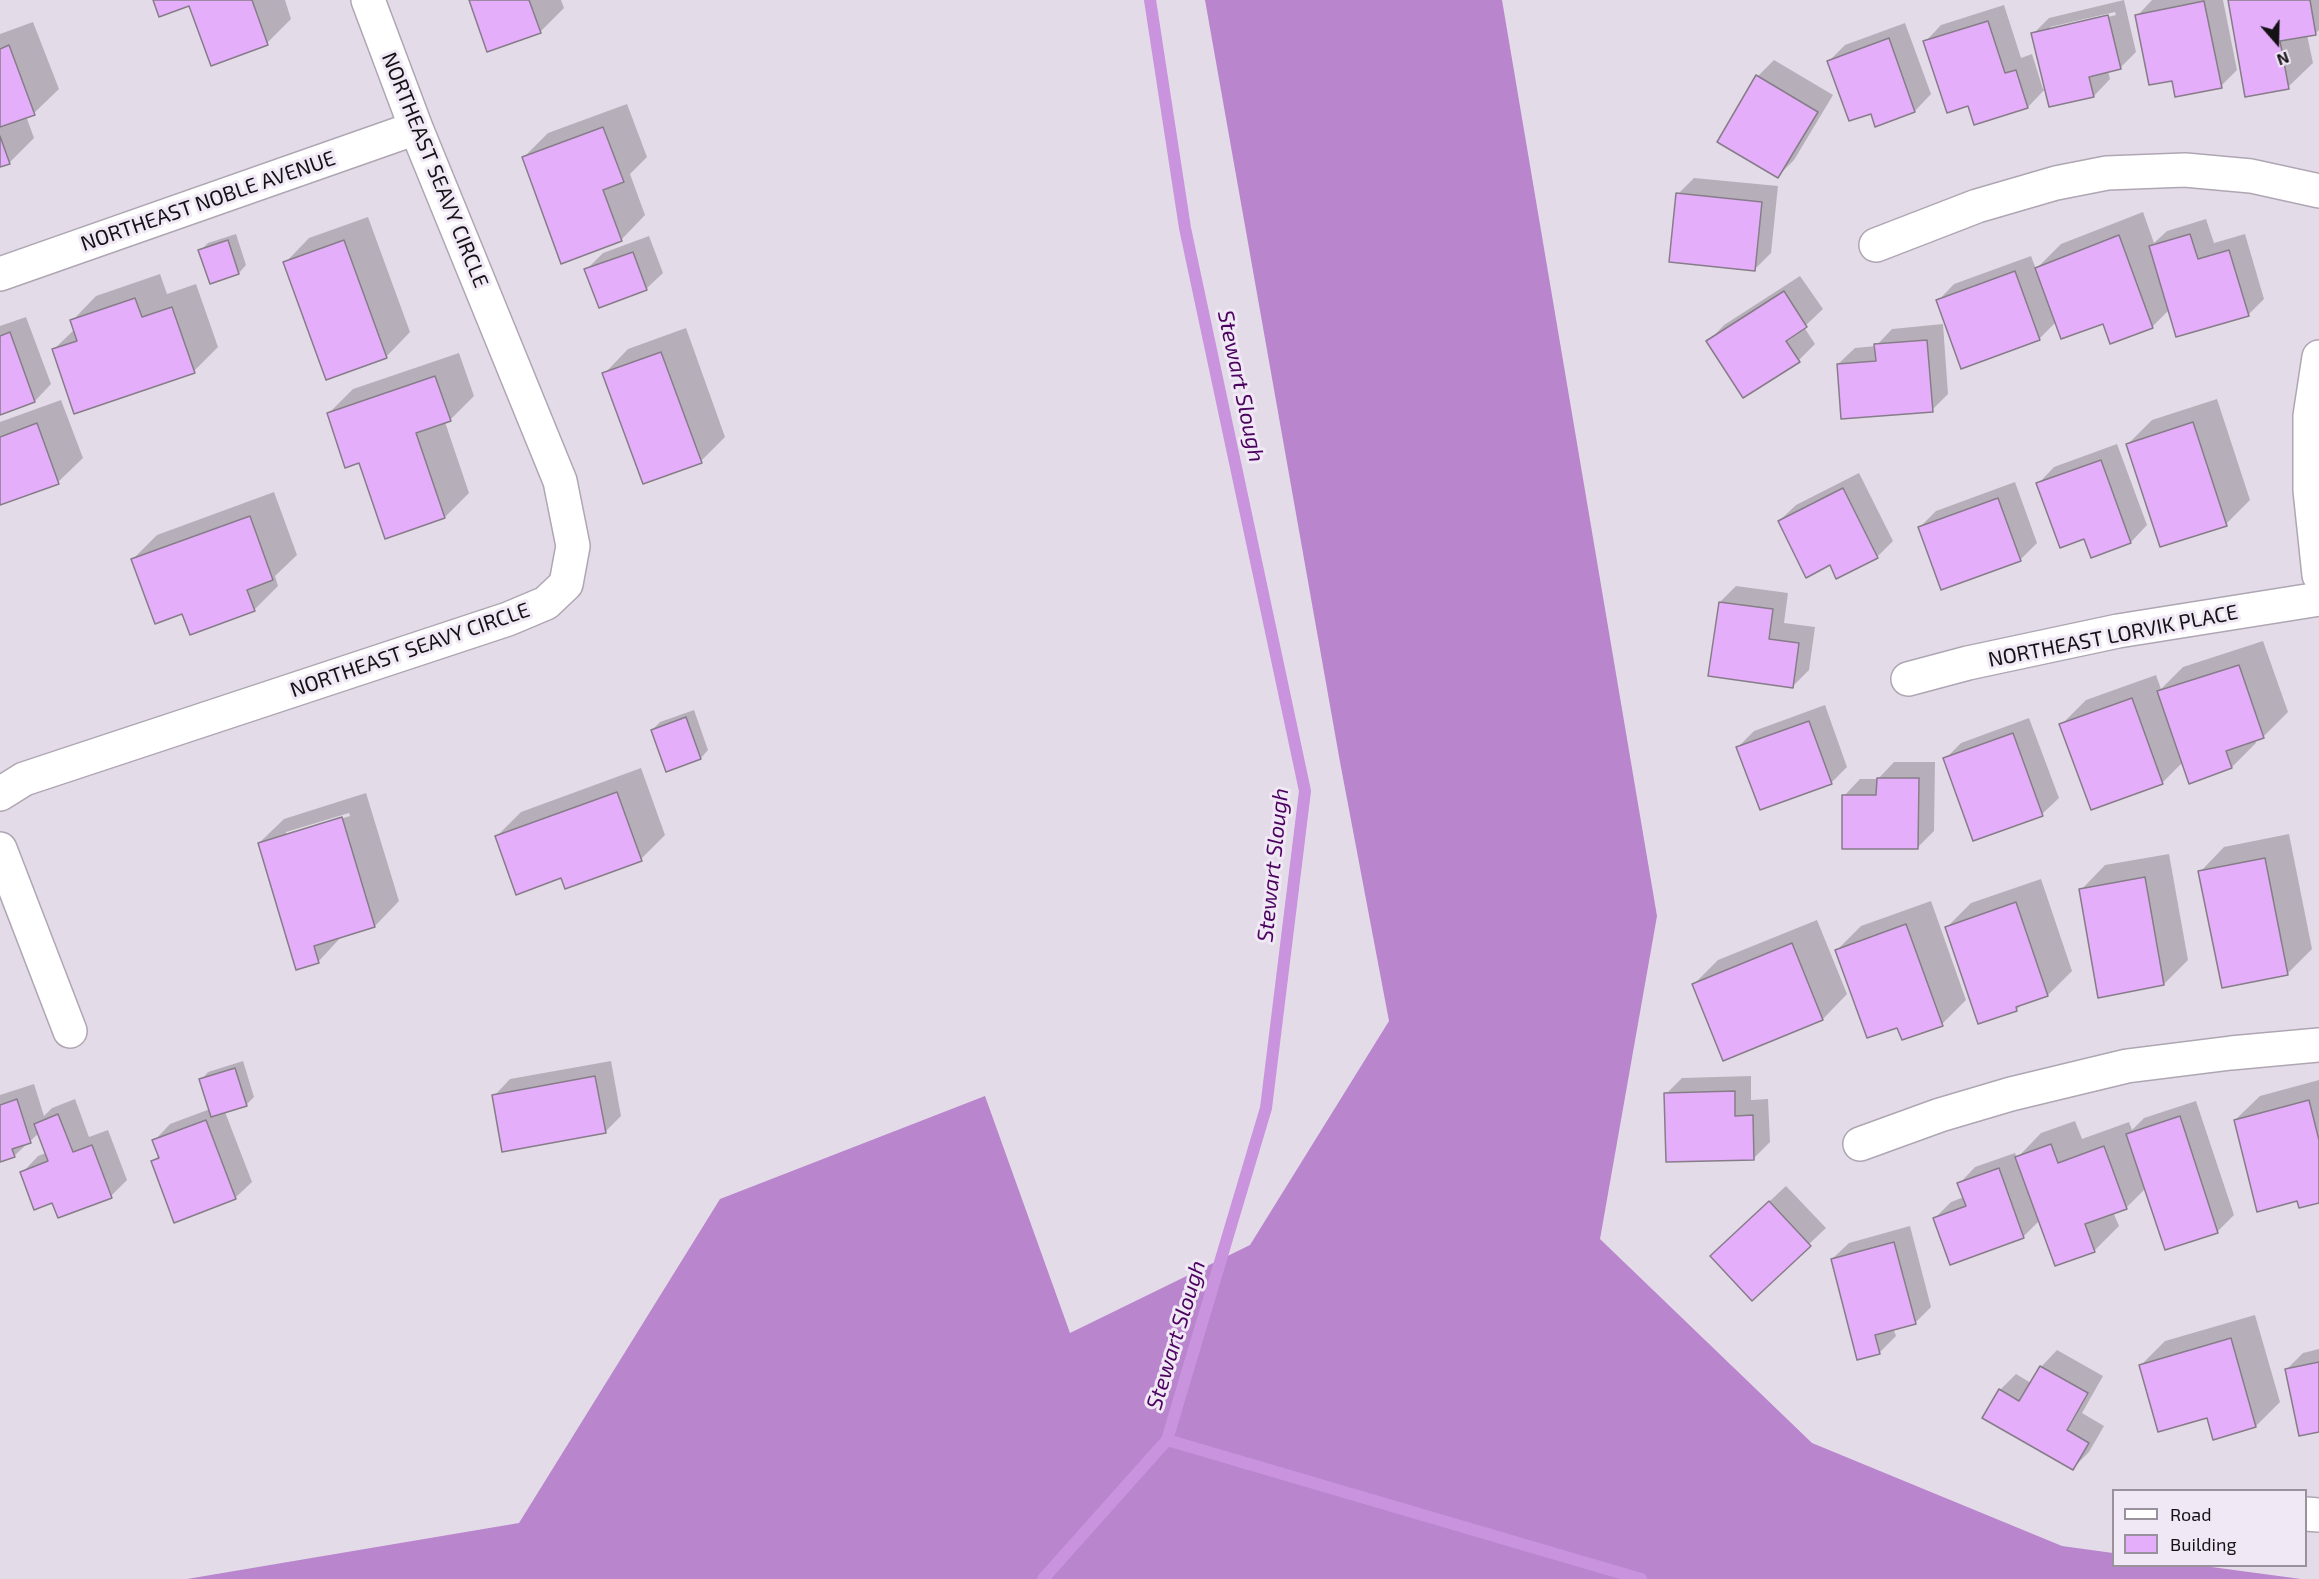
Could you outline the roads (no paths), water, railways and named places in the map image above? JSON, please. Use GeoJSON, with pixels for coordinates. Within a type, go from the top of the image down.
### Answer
{"type":"FeatureCollection","features":[{"type":"Feature","properties":{"kind":"street","name":"NORTHEAST SEAVY CIRCLE"},"geometry":{"type":"LineString","coordinates":[[0,794],[24,779],[508,619],[546,603],[566,584],[573,546],[560,481],[416,128],[368,0]]}},
{"type":"Feature","properties":{"kind":"street","name":"NORTHEAST NOBLE AVENUE"},"geometry":{"type":"LineString","coordinates":[[0,274],[416,128]]}},
{"type":"Feature","properties":{"kind":"street"},"geometry":{"type":"LineString","coordinates":[[1876,244],[1988,203],[2056,183],[2107,173],[2185,170],[2251,176],[2319,191]]}},
{"type":"Feature","properties":{"kind":"street"},"geometry":{"type":"LineString","coordinates":[[2319,357],[2310,417],[2310,490],[2319,575]]}},
{"type":"Feature","properties":{"kind":"street","name":"NORTHEAST LORVIK PLACE"},"geometry":{"type":"LineString","coordinates":[[1908,679],[1968,663],[2118,630],[2319,599]]}},
{"type":"Feature","properties":{"kind":"street"},"geometry":{"type":"LineString","coordinates":[[0,849],[70,1030]]}},
{"type":"Feature","properties":{"kind":"street"},"geometry":{"type":"LineString","coordinates":[[1860,1144],[1950,1112],[2011,1094],[2127,1066],[2319,1045]]}},
{"type":"Feature","properties":{"kind":"waterway","name":"Stewart Slough"},"geometry":{"type":"LineString","coordinates":[[1043,1579],[1167,1440],[1266,1108],[1305,791],[1185,228],[1150,0]]}},
{"type":"Feature","properties":{"kind":"waterway"},"geometry":{"type":"LineString","coordinates":[[1167,1440],[1641,1579]]}}]}
